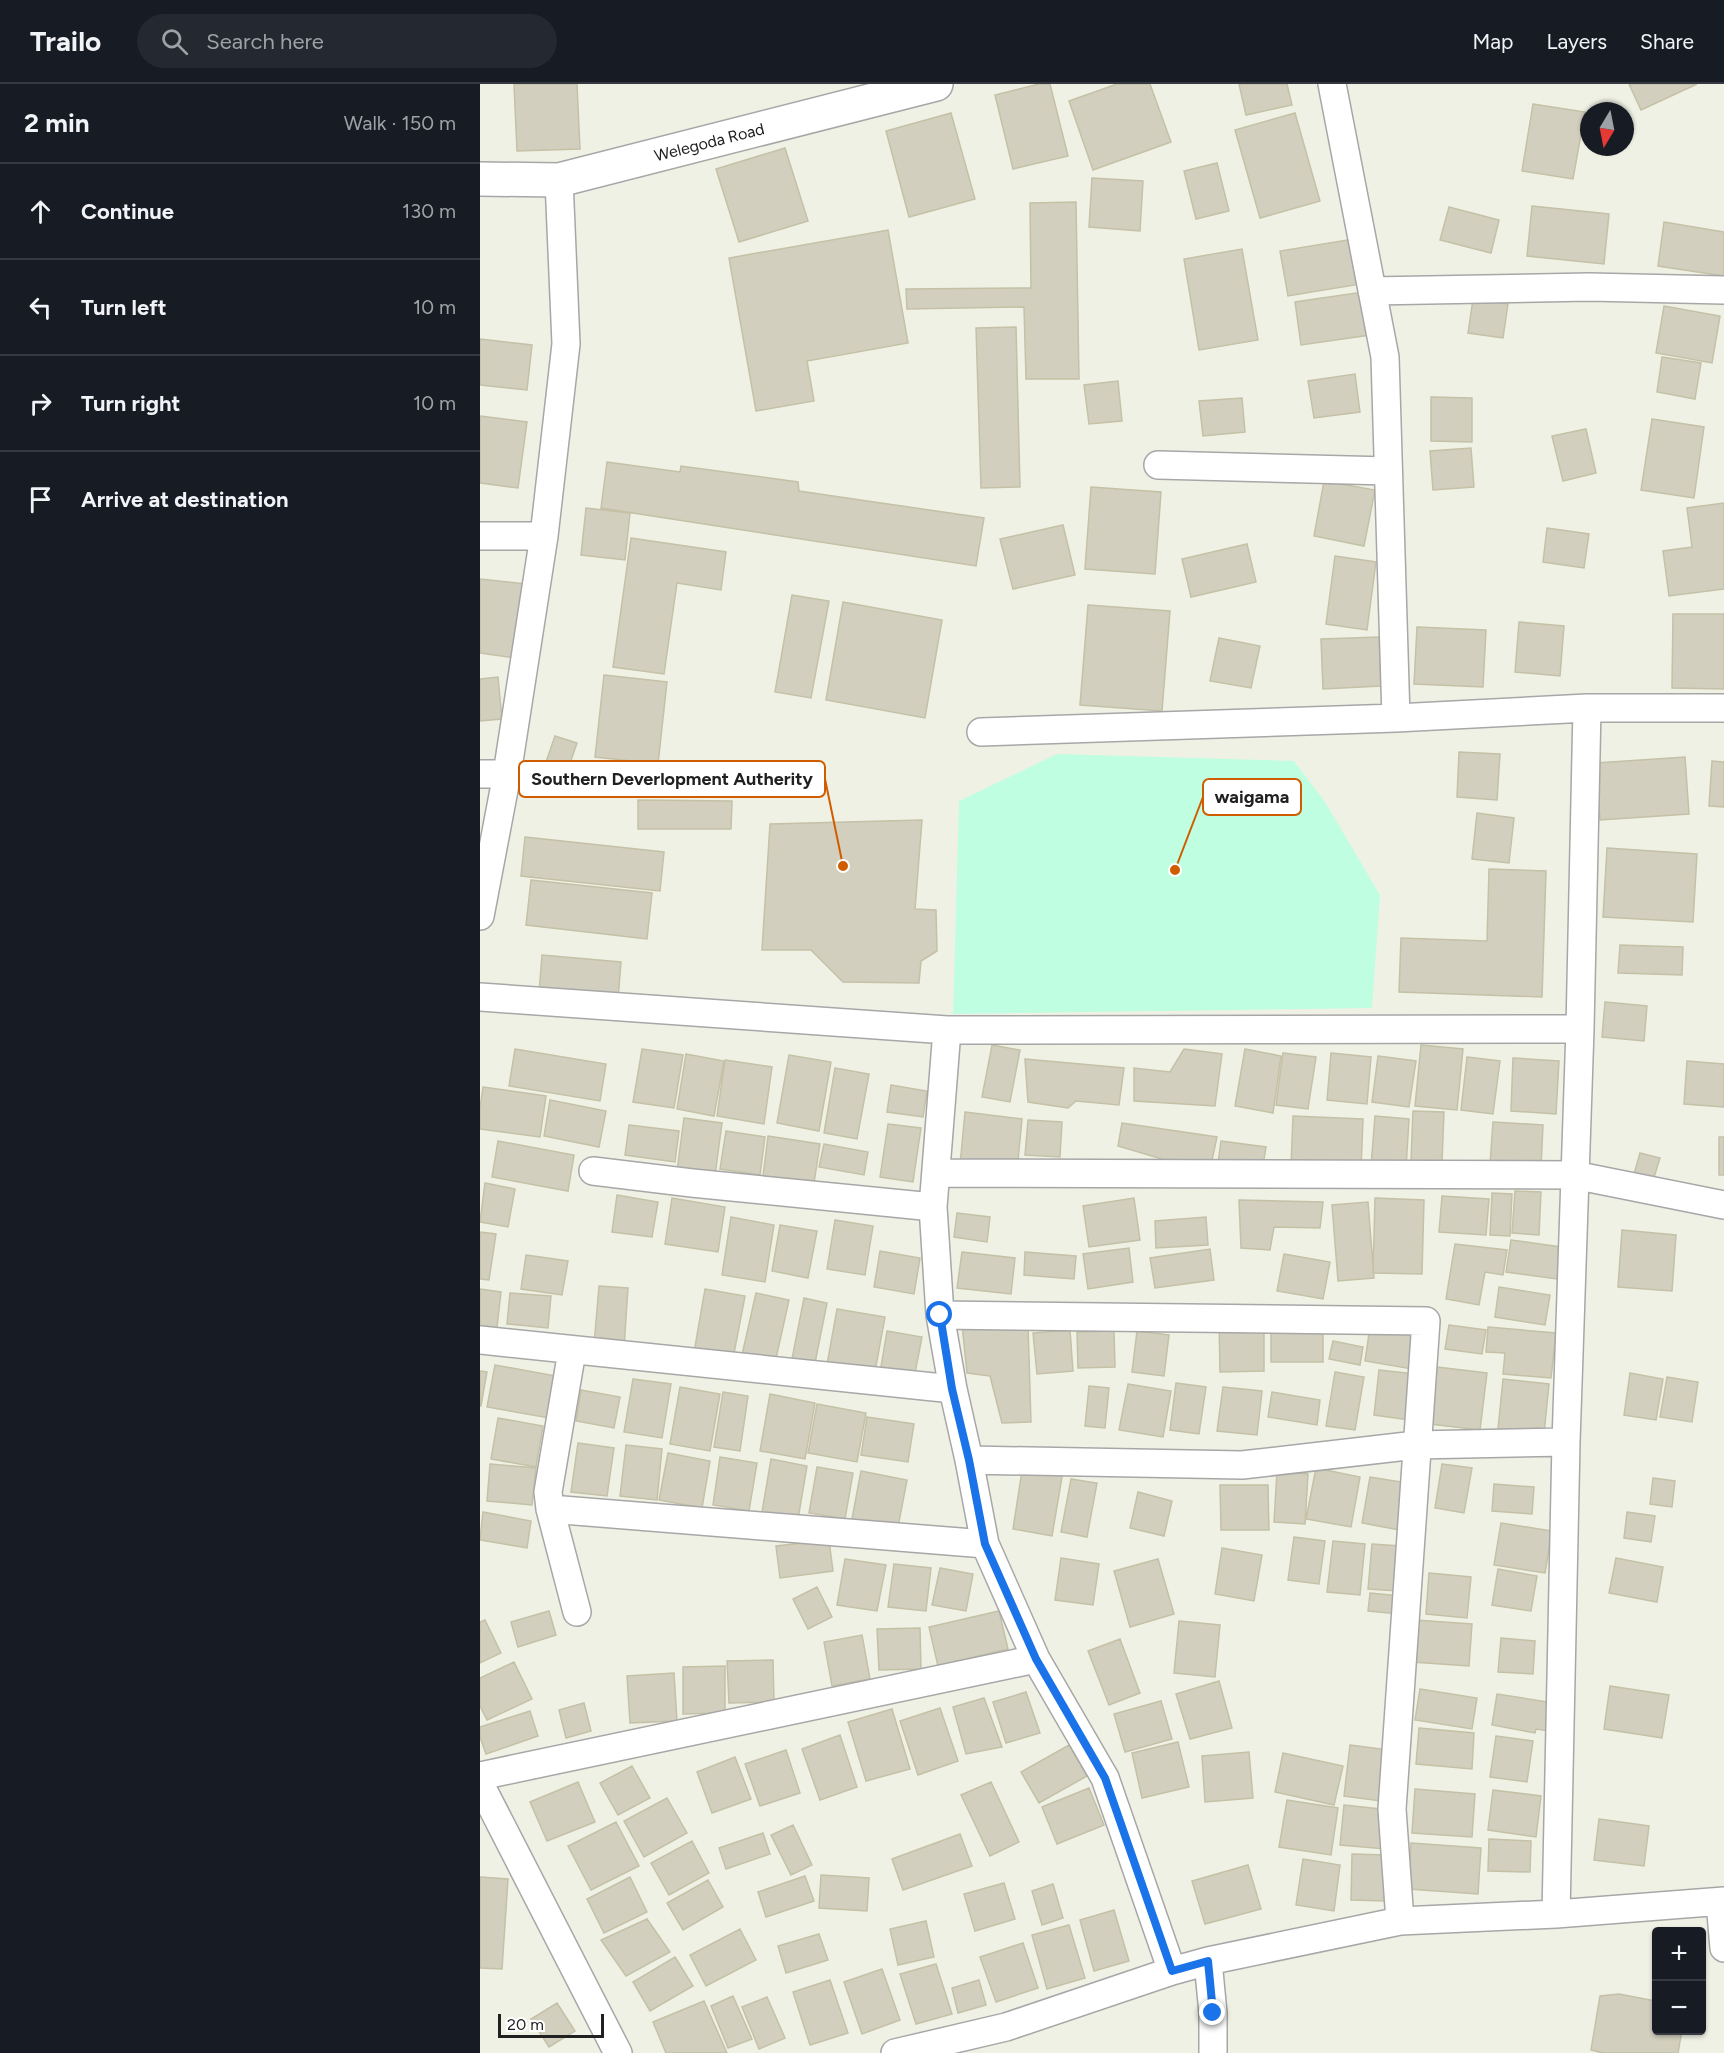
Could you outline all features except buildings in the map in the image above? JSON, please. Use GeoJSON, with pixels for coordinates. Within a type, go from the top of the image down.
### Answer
{"type":"FeatureCollection","features":[{"type":"Feature","properties":{"kind":"street","name":"Welegoda Road"},"geometry":{"type":"LineString","coordinates":[[480,179],[559,180],[936,84]]}},
{"type":"Feature","properties":{"kind":"street"},"geometry":{"type":"LineString","coordinates":[[1332,84],[1385,357],[1396,718]]}},
{"type":"Feature","properties":{"kind":"street"},"geometry":{"type":"LineString","coordinates":[[480,916],[507,774],[544,536],[566,344],[559,180]]}},
{"type":"Feature","properties":{"kind":"street"},"geometry":{"type":"LineString","coordinates":[[1372,291],[1589,287],[1724,290]]}},
{"type":"Feature","properties":{"kind":"street"},"geometry":{"type":"LineString","coordinates":[[1158,465],[1388,471]]}},
{"type":"Feature","properties":{"kind":"street"},"geometry":{"type":"LineString","coordinates":[[480,537],[544,536]]}},
{"type":"Feature","properties":{"kind":"street"},"geometry":{"type":"LineString","coordinates":[[1556,1914],[1566,1442],[1580,1029],[1587,708]]}},
{"type":"Feature","properties":{"kind":"street"},"geometry":{"type":"LineString","coordinates":[[981,732],[1396,718],[1587,708],[1724,708]]}},
{"type":"Feature","properties":{"kind":"street"},"geometry":{"type":"LineString","coordinates":[[480,774],[507,774]]}},
{"type":"Feature","properties":{"kind":"street"},"geometry":{"type":"LineString","coordinates":[[480,997],[947,1030],[1580,1029]]}},
{"type":"Feature","properties":{"kind":"street"},"geometry":{"type":"LineString","coordinates":[[947,1030],[933,1207],[940,1315],[952,1389],[969,1460],[985,1544],[1036,1659],[1105,1778],[1172,1971]]}},
{"type":"Feature","properties":{"kind":"street"},"geometry":{"type":"LineString","coordinates":[[593,1171],[933,1207]]}},
{"type":"Feature","properties":{"kind":"street"},"geometry":{"type":"LineString","coordinates":[[936,1173],[1574,1175],[1724,1205]]}},
{"type":"Feature","properties":{"kind":"street"},"geometry":{"type":"LineString","coordinates":[[940,1315],[1426,1321],[1392,1809],[1400,1921]]}},
{"type":"Feature","properties":{"kind":"street"},"geometry":{"type":"LineString","coordinates":[[480,1340],[952,1389]]}},
{"type":"Feature","properties":{"kind":"street"},"geometry":{"type":"LineString","coordinates":[[572,1351],[548,1492],[550,1509],[577,1612]]}},
{"type":"Feature","properties":{"kind":"street"},"geometry":{"type":"LineString","coordinates":[[969,1460],[1242,1465],[1416,1445],[1566,1442]]}},
{"type":"Feature","properties":{"kind":"street"},"geometry":{"type":"LineString","coordinates":[[550,1509],[985,1544]]}},
{"type":"Feature","properties":{"kind":"street"},"geometry":{"type":"LineString","coordinates":[[480,1776],[1036,1659]]}},
{"type":"Feature","properties":{"kind":"street"},"geometry":{"type":"LineString","coordinates":[[480,1784],[618,2053]]}},
{"type":"Feature","properties":{"kind":"street"},"geometry":{"type":"LineString","coordinates":[[895,2053],[1006,2027],[1208,1961],[1400,1921],[1556,1914],[1611,1908],[1722,1902],[1724,1948]]}},
{"type":"Feature","properties":{"kind":"street"},"geometry":{"type":"LineString","coordinates":[[1208,1961],[1213,2013],[1213,2053]]}},
{"type":"Feature","properties":{"kind":"green space"},"geometry":{"type":"Polygon","coordinates":[[[1057,754],[1294,761],[1325,802],[1380,895],[1372,1008],[953,1014],[959,801],[1057,754]]]}},
{"type":"Feature","properties":{"kind":"place","name":"Southern Deverlopment Autherity"},"geometry":{"type":"Point","coordinates":[843,866]}},
{"type":"Feature","properties":{"kind":"place","name":"waigama"},"geometry":{"type":"Point","coordinates":[1175,870]}},
{"type":"Feature","properties":{"kind":"route"},"geometry":{"type":"LineString","coordinates":[[940,1315],[952,1389],[969,1460],[985,1544],[1036,1659],[1105,1778],[1172,1971],[1208,1961],[1213,2013]]}}]}
